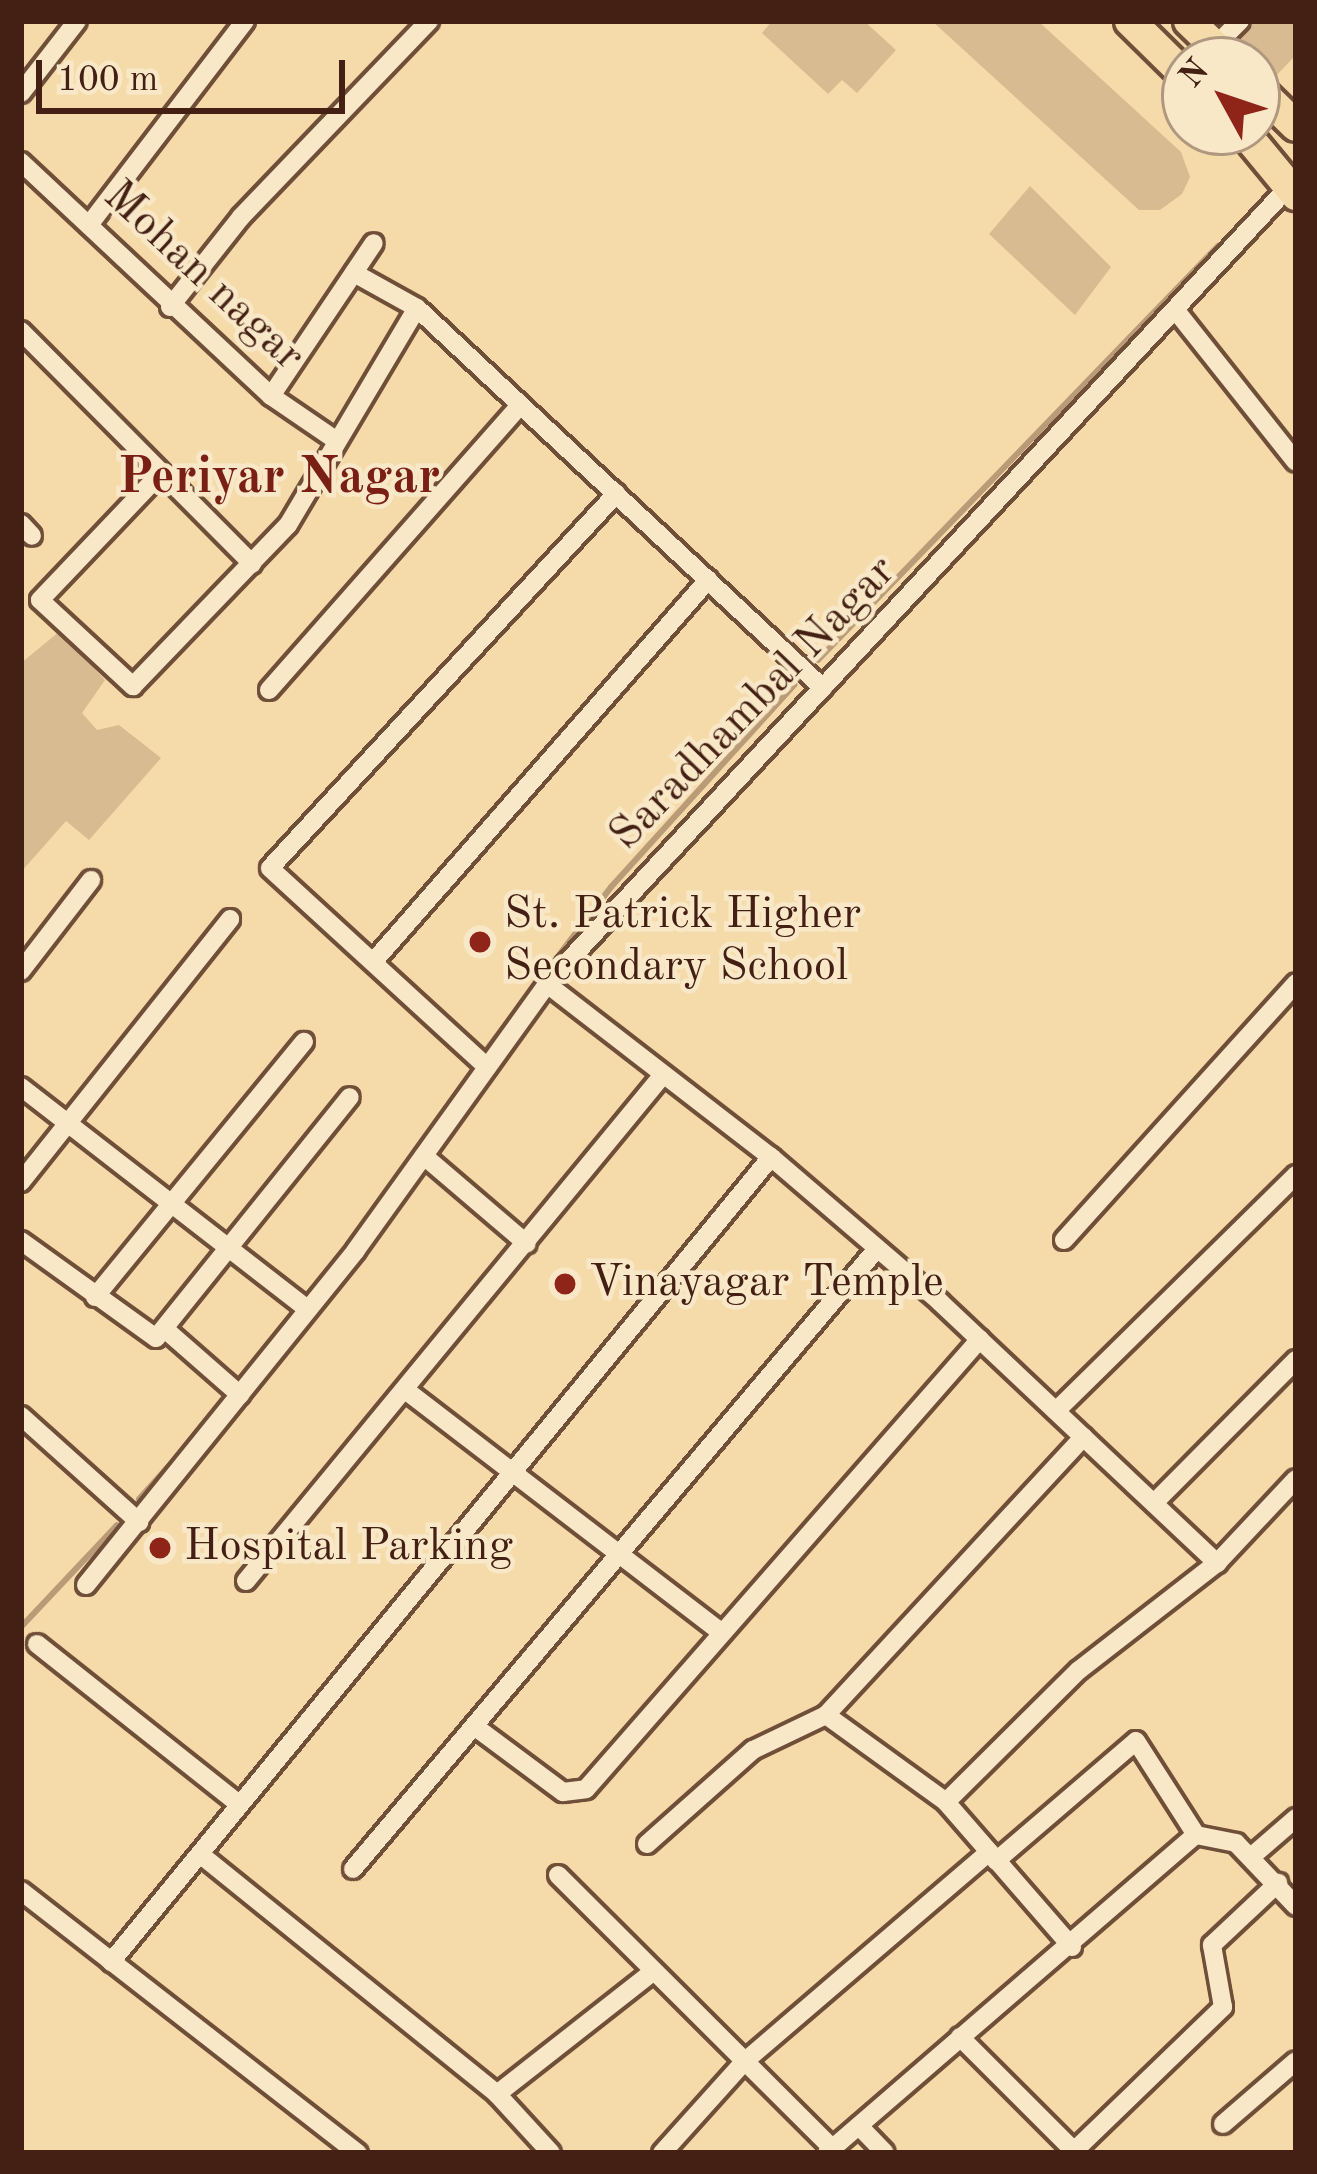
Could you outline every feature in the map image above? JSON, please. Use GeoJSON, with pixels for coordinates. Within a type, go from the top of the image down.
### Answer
{"type":"FeatureCollection","features":[{"type":"Feature","properties":{"kind":"highway"},"geometry":{"type":"LineString","coordinates":[[1130,21],[1161,51]]}},
{"type":"Feature","properties":{"kind":"highway"},"geometry":{"type":"LineString","coordinates":[[1266,156],[1294,186]]}},
{"type":"Feature","properties":{"kind":"street"},"geometry":{"type":"LineString","coordinates":[[21,93],[77,21]]}},
{"type":"Feature","properties":{"kind":"street"},"geometry":{"type":"LineString","coordinates":[[89,225],[245,21]]}},
{"type":"Feature","properties":{"kind":"street"},"geometry":{"type":"LineString","coordinates":[[170,307],[241,217],[429,21]]}},
{"type":"Feature","properties":{"kind":"street","name":"Mohan nagar"},"geometry":{"type":"LineString","coordinates":[[21,163],[170,307],[271,396],[337,441]]}},
{"type":"Feature","properties":{"kind":"street","name":"Saradhambal Nagar"},"geometry":{"type":"LineString","coordinates":[[86,1585],[308,1310],[547,984],[1294,186]]}},
{"type":"Feature","properties":{"kind":"street"},"geometry":{"type":"LineString","coordinates":[[271,396],[374,243]]}},
{"type":"Feature","properties":{"kind":"street"},"geometry":{"type":"LineString","coordinates":[[354,273],[417,308],[823,688]]}},
{"type":"Feature","properties":{"kind":"street"},"geometry":{"type":"LineString","coordinates":[[160,474],[44,590],[43,609],[133,686],[288,525],[417,308]]}},
{"type":"Feature","properties":{"kind":"street"},"geometry":{"type":"LineString","coordinates":[[1177,312],[1296,462]]}},
{"type":"Feature","properties":{"kind":"street"},"geometry":{"type":"LineString","coordinates":[[21,331],[252,564]]}},
{"type":"Feature","properties":{"kind":"street"},"geometry":{"type":"LineString","coordinates":[[268,691],[520,405]]}},
{"type":"Feature","properties":{"kind":"street"},"geometry":{"type":"LineString","coordinates":[[488,1067],[270,868],[616,494]]}},
{"type":"Feature","properties":{"kind":"street"},"geometry":{"type":"LineString","coordinates":[[374,961],[708,580]]}},
{"type":"Feature","properties":{"kind":"street"},"geometry":{"type":"LineString","coordinates":[[21,971],[91,880]]}},
{"type":"Feature","properties":{"kind":"street"},"geometry":{"type":"LineString","coordinates":[[21,1182],[230,919]]}},
{"type":"Feature","properties":{"kind":"street"},"geometry":{"type":"LineString","coordinates":[[1064,1240],[1296,983]]}},
{"type":"Feature","properties":{"kind":"street"},"geometry":{"type":"LineString","coordinates":[[547,984],[770,1157],[980,1340],[1217,1563]]}},
{"type":"Feature","properties":{"kind":"street"},"geometry":{"type":"LineString","coordinates":[[94,1297],[304,1042]]}},
{"type":"Feature","properties":{"kind":"street"},"geometry":{"type":"LineString","coordinates":[[246,1581],[408,1392],[662,1077]]}},
{"type":"Feature","properties":{"kind":"street"},"geometry":{"type":"LineString","coordinates":[[21,1087],[308,1310]]}},
{"type":"Feature","properties":{"kind":"street"},"geometry":{"type":"LineString","coordinates":[[21,1241],[140,1331],[156,1338],[167,1331],[350,1097]]}},
{"type":"Feature","properties":{"kind":"street"},"geometry":{"type":"LineString","coordinates":[[424,1156],[527,1244]]}},
{"type":"Feature","properties":{"kind":"street"},"geometry":{"type":"LineString","coordinates":[[111,1962],[770,1157]]}},
{"type":"Feature","properties":{"kind":"street"},"geometry":{"type":"LineString","coordinates":[[1056,1411],[1296,1175]]}},
{"type":"Feature","properties":{"kind":"street"},"geometry":{"type":"LineString","coordinates":[[353,1869],[876,1250]]}},
{"type":"Feature","properties":{"kind":"street"},"geometry":{"type":"LineString","coordinates":[[167,1331],[240,1395]]}},
{"type":"Feature","properties":{"kind":"street"},"geometry":{"type":"LineString","coordinates":[[474,1726],[573,1796],[980,1340]]}},
{"type":"Feature","properties":{"kind":"street"},"geometry":{"type":"LineString","coordinates":[[1154,1503],[1296,1360]]}},
{"type":"Feature","properties":{"kind":"street"},"geometry":{"type":"LineString","coordinates":[[408,1392],[616,1556],[720,1631]]}},
{"type":"Feature","properties":{"kind":"street"},"geometry":{"type":"LineString","coordinates":[[21,1416],[140,1522]]}},
{"type":"Feature","properties":{"kind":"street"},"geometry":{"type":"LineString","coordinates":[[647,1844],[752,1750],[826,1715],[1083,1437]]}},
{"type":"Feature","properties":{"kind":"street"},"geometry":{"type":"LineString","coordinates":[[946,1802],[1078,1670],[1217,1563],[1296,1479]]}},
{"type":"Feature","properties":{"kind":"street"},"geometry":{"type":"LineString","coordinates":[[37,1644],[238,1804]]}},
{"type":"Feature","properties":{"kind":"street"},"geometry":{"type":"LineString","coordinates":[[826,1715],[946,1802],[1072,1947]]}},
{"type":"Feature","properties":{"kind":"street"},"geometry":{"type":"LineString","coordinates":[[662,2153],[743,2062],[1136,1741],[1196,1834]]}},
{"type":"Feature","properties":{"kind":"street"},"geometry":{"type":"LineString","coordinates":[[1251,1857],[1296,1818]]}},
{"type":"Feature","properties":{"kind":"street"},"geometry":{"type":"LineString","coordinates":[[558,1875],[830,2151],[960,2036],[1072,1947],[1196,1834],[1217,1833],[1251,1857],[1296,1906]]}},
{"type":"Feature","properties":{"kind":"street"},"geometry":{"type":"LineString","coordinates":[[201,1855],[497,2094],[551,2153]]}},
{"type":"Feature","properties":{"kind":"street"},"geometry":{"type":"LineString","coordinates":[[960,2036],[1073,2152],[1223,2007],[1212,1945],[1218,1931],[1278,1883]]}},
{"type":"Feature","properties":{"kind":"street"},"geometry":{"type":"LineString","coordinates":[[21,1891],[358,2153]]}},
{"type":"Feature","properties":{"kind":"street"},"geometry":{"type":"LineString","coordinates":[[497,2094],[654,1971]]}},
{"type":"Feature","properties":{"kind":"street"},"geometry":{"type":"LineString","coordinates":[[1223,2124],[1296,2061]]}},
{"type":"Feature","properties":{"kind":"street"},"geometry":{"type":"LineString","coordinates":[[859,2126],[885,2153]]}},
{"type":"Feature","properties":{"kind":"shaded area"},"geometry":{"type":"Polygon","coordinates":[[[772,21],[864,21],[896,50],[857,93],[842,80],[828,94],[762,33],[772,21]]]}},
{"type":"Feature","properties":{"kind":"shaded area"},"geometry":{"type":"Polygon","coordinates":[[[932,21],[1038,21],[1161,134],[1161,156],[1182,156],[1190,177],[1182,194],[1160,210],[1139,210],[932,21]]]}},
{"type":"Feature","properties":{"kind":"shaded area"},"geometry":{"type":"Polygon","coordinates":[[[1255,21],[1296,21],[1296,55],[1281,71],[1281,36],[1241,36],[1255,21]]]}},
{"type":"Feature","properties":{"kind":"shaded area"},"geometry":{"type":"Polygon","coordinates":[[[1030,186],[1111,267],[1075,315],[989,234],[1030,186]]]}},
{"type":"Feature","properties":{"kind":"shaded area"},"geometry":{"type":"Polygon","coordinates":[[[60,631],[105,680],[82,713],[97,730],[119,725],[161,758],[89,840],[66,821],[21,872],[21,663],[60,631]]]}},
{"type":"Feature","properties":{"kind":"waterway"},"geometry":{"type":"LineString","coordinates":[[818,660],[1218,246]]}},
{"type":"Feature","properties":{"kind":"waterway"},"geometry":{"type":"LineString","coordinates":[[486,1050],[611,887],[794,685]]}},
{"type":"Feature","properties":{"kind":"waterway"},"geometry":{"type":"LineString","coordinates":[[461,1088],[474,1070]]}},
{"type":"Feature","properties":{"kind":"waterway"},"geometry":{"type":"LineString","coordinates":[[139,1499],[185,1448]]}},
{"type":"Feature","properties":{"kind":"waterway"},"geometry":{"type":"LineString","coordinates":[[21,1627],[117,1525]]}},
{"type":"Feature","properties":{"kind":"place","name":"St. Patrick Higher Secondary School"},"geometry":{"type":"Point","coordinates":[480,942]}},
{"type":"Feature","properties":{"kind":"place","name":"Vinayagar Temple"},"geometry":{"type":"Point","coordinates":[565,1284]}},
{"type":"Feature","properties":{"kind":"place","name":"Hospital Parking"},"geometry":{"type":"Point","coordinates":[160,1548]}},
{"type":"Feature","properties":{"kind":"district","name":"Periyar Nagar"},"geometry":{"type":"Point","coordinates":[279,479]}}]}
